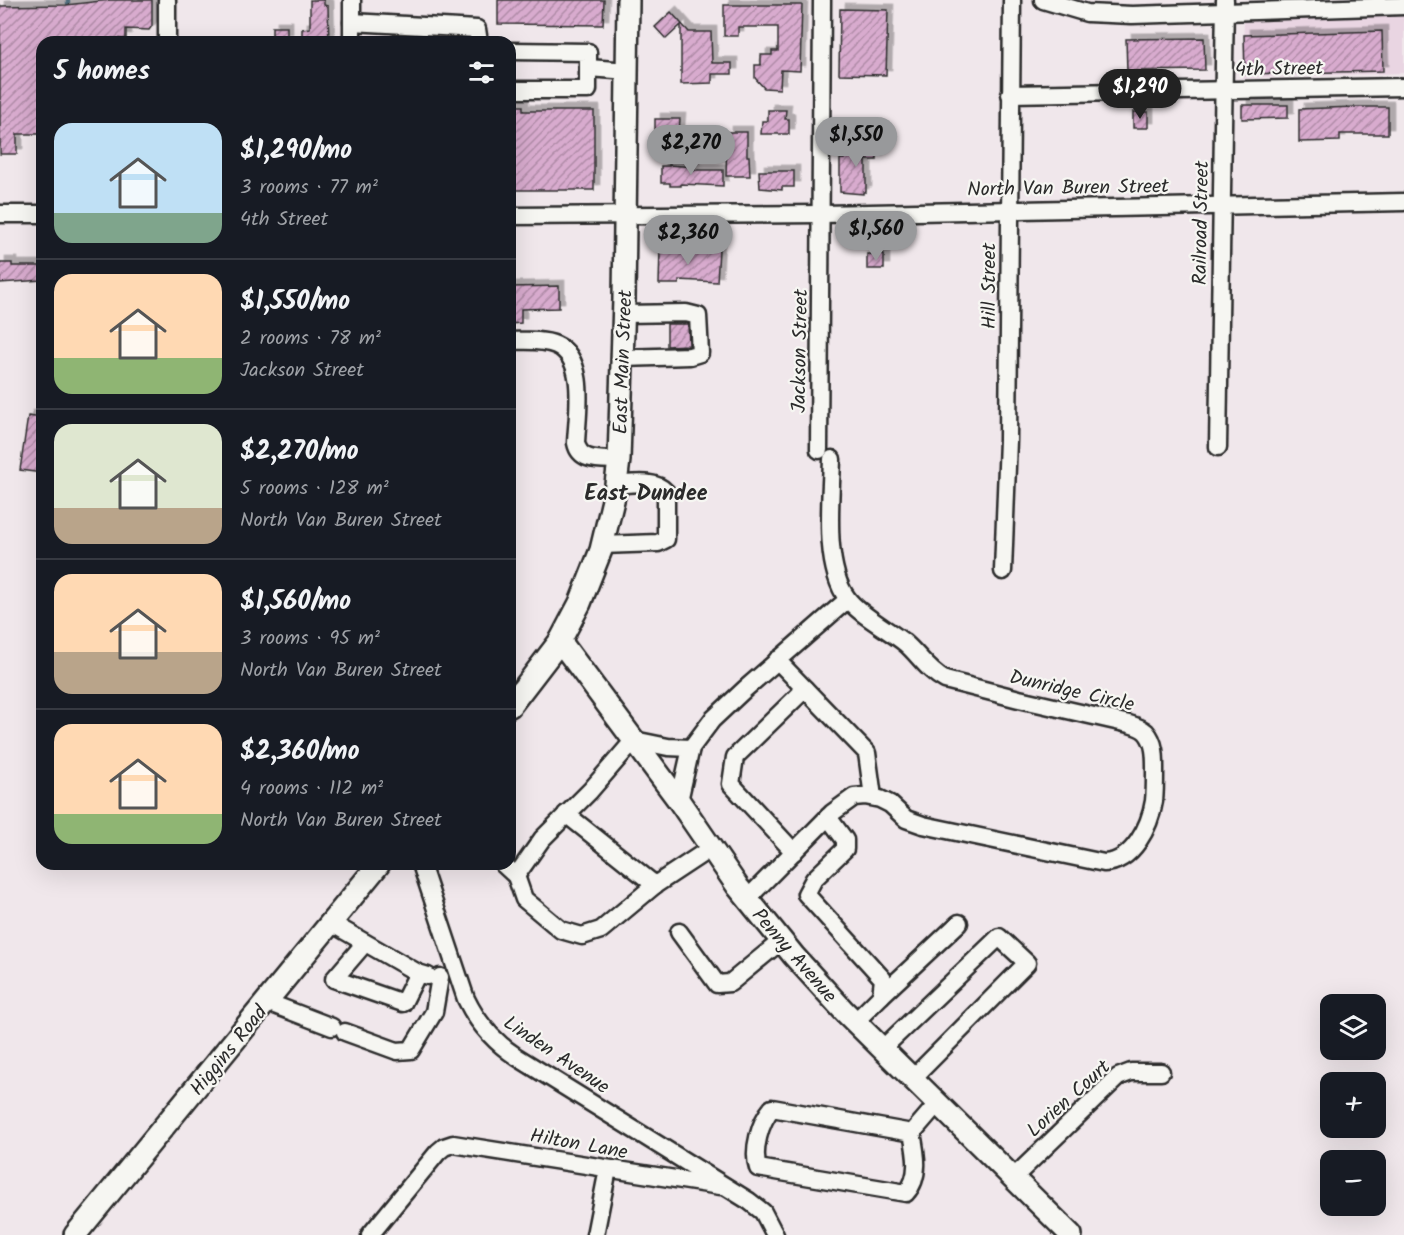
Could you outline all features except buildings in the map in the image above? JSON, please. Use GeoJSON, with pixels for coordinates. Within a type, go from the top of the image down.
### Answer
{"type":"FeatureCollection","features":[{"type":"Feature","properties":{"kind":"main road","name":"East Main Street"},"geometry":{"type":"LineString","coordinates":[[560,642],[589,584],[602,545],[616,485],[619,460],[629,71],[628,0]]}},
{"type":"Feature","properties":{"kind":"main road"},"geometry":{"type":"LineString","coordinates":[[516,698],[560,642]]}},
{"type":"Feature","properties":{"kind":"main road","name":"Penny Avenue"},"geometry":{"type":"LineString","coordinates":[[560,642],[680,801],[747,899],[818,985],[1071,1235]]}},
{"type":"Feature","properties":{"kind":"main road","name":"Higgins Road"},"geometry":{"type":"LineString","coordinates":[[75,1235],[375,870]]}},
{"type":"Feature","properties":{"kind":"street"},"geometry":{"type":"LineString","coordinates":[[167,0],[167,36]]}},
{"type":"Feature","properties":{"kind":"street"},"geometry":{"type":"LineString","coordinates":[[352,0],[352,36]]}},
{"type":"Feature","properties":{"kind":"street","name":"Jackson Street"},"geometry":{"type":"LineString","coordinates":[[822,0],[822,214],[826,454],[831,556],[837,578],[848,600]]}},
{"type":"Feature","properties":{"kind":"street","name":"Hill Street"},"geometry":{"type":"LineString","coordinates":[[1003,571],[1008,440],[1012,0]]}},
{"type":"Feature","properties":{"kind":"street"},"geometry":{"type":"LineString","coordinates":[[1043,0],[1096,14],[1132,15],[1225,6],[1404,6]]}},
{"type":"Feature","properties":{"kind":"street","name":"Railroad Street"},"geometry":{"type":"LineString","coordinates":[[1218,447],[1225,6]]}},
{"type":"Feature","properties":{"kind":"street"},"geometry":{"type":"LineString","coordinates":[[352,22],[477,29],[478,36]]}},
{"type":"Feature","properties":{"kind":"street"},"geometry":{"type":"LineString","coordinates":[[516,51],[588,52],[588,90],[516,90]]}},
{"type":"Feature","properties":{"kind":"street"},"geometry":{"type":"LineString","coordinates":[[588,68],[629,71]]}},
{"type":"Feature","properties":{"kind":"street","name":"4th Street"},"geometry":{"type":"LineString","coordinates":[[1010,94],[1404,87]]}},
{"type":"Feature","properties":{"kind":"street","name":"North Van Buren Street"},"geometry":{"type":"LineString","coordinates":[[516,216],[822,214],[1404,202]]}},
{"type":"Feature","properties":{"kind":"street"},"geometry":{"type":"LineString","coordinates":[[0,214],[36,214]]}},
{"type":"Feature","properties":{"kind":"street"},"geometry":{"type":"LineString","coordinates":[[622,358],[690,356],[700,353],[698,316],[686,313],[624,314]]}},
{"type":"Feature","properties":{"kind":"street"},"geometry":{"type":"LineString","coordinates":[[516,341],[552,344],[568,353],[574,363],[578,379],[576,443],[578,450],[584,457],[619,460]]}},
{"type":"Feature","properties":{"kind":"street"},"geometry":{"type":"LineString","coordinates":[[602,545],[658,543],[666,538],[666,492],[662,487],[654,484],[616,485]]}},
{"type":"Feature","properties":{"kind":"street"},"geometry":{"type":"LineString","coordinates":[[680,801],[692,748],[712,720],[777,660],[848,600]]}},
{"type":"Feature","properties":{"kind":"street","name":"Dunridge Circle"},"geometry":{"type":"LineString","coordinates":[[848,600],[906,644],[935,674],[945,680],[1137,726],[1147,734],[1155,753],[1154,797],[1148,821],[1134,848],[1109,863],[1090,861],[923,825],[906,819],[887,802],[873,797]]}},
{"type":"Feature","properties":{"kind":"street"},"geometry":{"type":"LineString","coordinates":[[747,899],[828,817],[854,797],[873,797],[867,753],[777,660]]}},
{"type":"Feature","properties":{"kind":"street"},"geometry":{"type":"LineString","coordinates":[[794,852],[731,784],[735,757],[805,689]]}},
{"type":"Feature","properties":{"kind":"street"},"geometry":{"type":"LineString","coordinates":[[516,863],[566,814],[634,740],[668,747],[692,748]]}},
{"type":"Feature","properties":{"kind":"street"},"geometry":{"type":"LineString","coordinates":[[566,814],[655,885]]}},
{"type":"Feature","properties":{"kind":"street"},"geometry":{"type":"LineString","coordinates":[[828,817],[845,840],[844,849],[814,879],[806,894],[884,979],[881,996]]}},
{"type":"Feature","properties":{"kind":"street"},"geometry":{"type":"LineString","coordinates":[[509,870],[524,899],[561,930],[582,936],[601,930],[655,885],[711,848]]}},
{"type":"Feature","properties":{"kind":"street","name":"Linden Avenue"},"geometry":{"type":"LineString","coordinates":[[423,870],[472,1012],[484,1029],[517,1057],[761,1210],[775,1235]]}},
{"type":"Feature","properties":{"kind":"street"},"geometry":{"type":"LineString","coordinates":[[332,923],[418,973],[435,978],[440,977],[455,965]]}},
{"type":"Feature","properties":{"kind":"street"},"geometry":{"type":"LineString","coordinates":[[855,1022],[959,923]]}},
{"type":"Feature","properties":{"kind":"street"},"geometry":{"type":"LineString","coordinates":[[679,932],[717,984],[730,983],[781,941]]}},
{"type":"Feature","properties":{"kind":"street"},"geometry":{"type":"LineString","coordinates":[[882,1049],[999,937],[1027,963],[912,1079]]}},
{"type":"Feature","properties":{"kind":"street"},"geometry":{"type":"LineString","coordinates":[[365,943],[334,979],[403,1003],[418,973]]}},
{"type":"Feature","properties":{"kind":"street"},"geometry":{"type":"LineString","coordinates":[[267,1002],[397,1051],[411,1050],[434,1012],[440,977]]}},
{"type":"Feature","properties":{"kind":"street","name":"Lorien Court"},"geometry":{"type":"LineString","coordinates":[[1013,1178],[1118,1077],[1131,1072],[1161,1072]]}},
{"type":"Feature","properties":{"kind":"street"},"geometry":{"type":"LineString","coordinates":[[912,1133],[938,1104]]}},
{"type":"Feature","properties":{"kind":"street"},"geometry":{"type":"LineString","coordinates":[[772,1108],[912,1133],[917,1160],[913,1186],[906,1193],[758,1168],[755,1158],[764,1118],[772,1108]]}},
{"type":"Feature","properties":{"kind":"street","name":"Hilton Lane"},"geometry":{"type":"LineString","coordinates":[[370,1235],[430,1161],[444,1147],[458,1144],[727,1187]]}},
{"type":"Feature","properties":{"kind":"street"},"geometry":{"type":"LineString","coordinates":[[595,1235],[608,1169]]}},
{"type":"Feature","properties":{"kind":"shaded area"},"geometry":{"type":"Polygon","coordinates":[[[1404,15],[1404,73],[1242,78],[1244,20],[1404,15]]]}},
{"type":"Feature","properties":{"kind":"district","name":"East Dundee"},"geometry":{"type":"Point","coordinates":[646,492]}}]}
